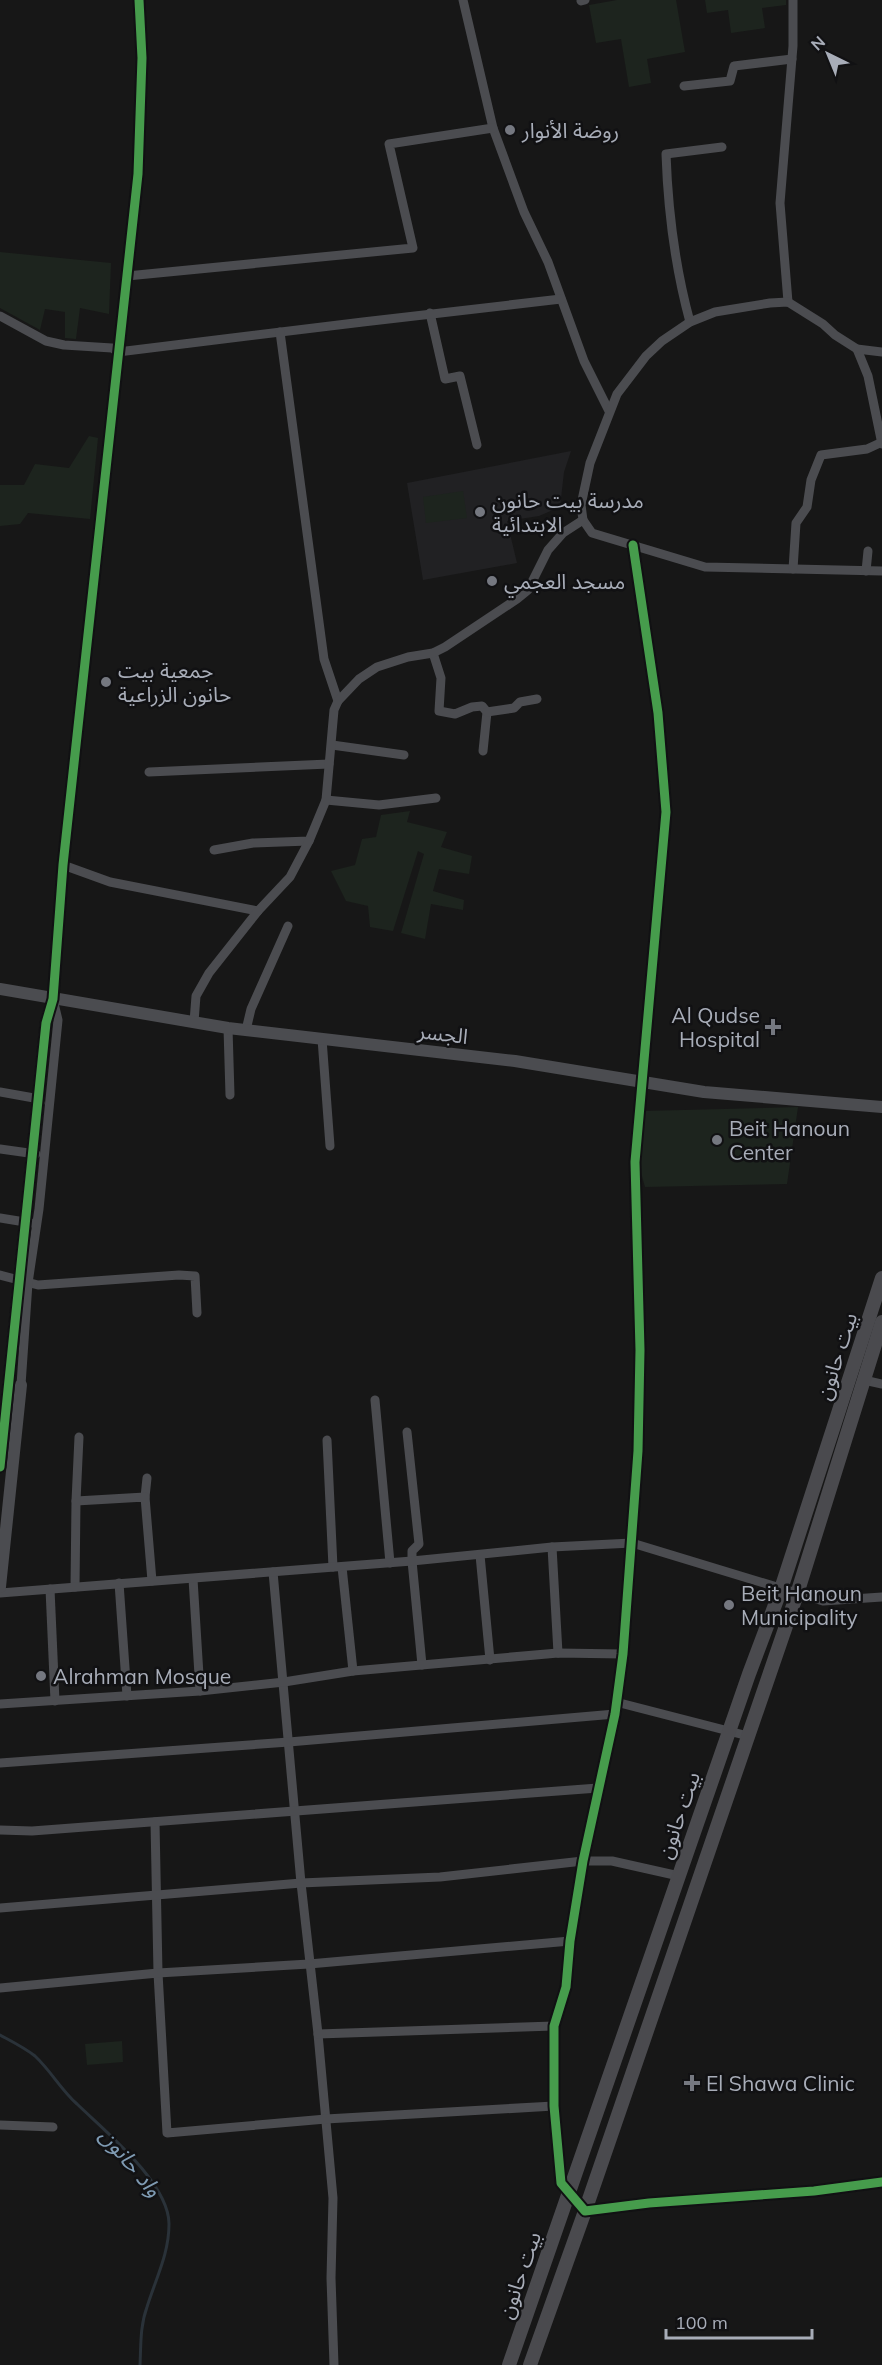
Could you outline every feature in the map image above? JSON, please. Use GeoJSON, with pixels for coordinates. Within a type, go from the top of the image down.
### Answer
{"type":"FeatureCollection","features":[{"type":"Feature","properties":{"kind":"main road","name":"بيت حانون"},"geometry":{"type":"LineString","coordinates":[[509,2365],[729,1731],[781,1589],[882,1278]]}},
{"type":"Feature","properties":{"kind":"main road","name":"بيت حانون"},"geometry":{"type":"LineString","coordinates":[[530,2365],[797,1594],[882,1322]]}},
{"type":"Feature","properties":{"kind":"street"},"geometry":{"type":"LineString","coordinates":[[0,1467],[31,1223],[43,1104],[46,1023],[53,999],[63,865],[138,174],[141,58],[139,0]]}},
{"type":"Feature","properties":{"kind":"street"},"geometry":{"type":"LineString","coordinates":[[463,0],[494,128],[524,212],[548,262],[584,361],[609,411]]}},
{"type":"Feature","properties":{"kind":"street"},"geometry":{"type":"LineString","coordinates":[[788,302],[780,203],[792,59],[793,0]]}},
{"type":"Feature","properties":{"kind":"street"},"geometry":{"type":"LineString","coordinates":[[684,86],[730,81],[734,66],[792,59]]}},
{"type":"Feature","properties":{"kind":"street"},"geometry":{"type":"LineString","coordinates":[[128,276],[413,248],[389,144],[494,128]]}},
{"type":"Feature","properties":{"kind":"street"},"geometry":{"type":"LineString","coordinates":[[690,322],[680,286],[668,196],[666,154],[722,147]]}},
{"type":"Feature","properties":{"kind":"street"},"geometry":{"type":"LineString","coordinates":[[0,316],[46,341],[64,345],[111,348],[118,352],[561,299]]}},
{"type":"Feature","properties":{"kind":"street"},"geometry":{"type":"LineString","coordinates":[[882,352],[857,349],[788,302],[715,312],[690,322],[662,341],[646,356],[617,394],[590,463],[581,505],[584,520],[592,533],[705,567],[882,571]]}},
{"type":"Feature","properties":{"kind":"street"},"geometry":{"type":"LineString","coordinates":[[430,313],[445,379],[460,376],[477,445]]}},
{"type":"Feature","properties":{"kind":"street"},"geometry":{"type":"LineString","coordinates":[[280,332],[324,658],[338,701]]}},
{"type":"Feature","properties":{"kind":"street"},"geometry":{"type":"LineString","coordinates":[[793,568],[796,523],[807,507],[811,480],[821,455],[867,449],[881,444],[868,376],[857,349]]}},
{"type":"Feature","properties":{"kind":"street"},"geometry":{"type":"LineString","coordinates":[[194,1022],[196,996],[209,973],[258,911],[290,877],[309,840],[326,800],[334,710],[338,701],[359,679],[377,667],[408,657],[433,653],[460,639],[528,590],[548,550],[563,533],[584,520]]}},
{"type":"Feature","properties":{"kind":"street"},"geometry":{"type":"LineString","coordinates":[[633,545],[658,713],[666,812],[635,1162],[640,1350],[638,1451],[623,1654],[615,1714],[583,1861],[570,1941],[566,1988],[554,2026],[554,2106],[561,2183],[585,2211],[649,2203],[814,2191],[882,2182]]}},
{"type":"Feature","properties":{"kind":"street"},"geometry":{"type":"LineString","coordinates":[[866,571],[868,551]]}},
{"type":"Feature","properties":{"kind":"street"},"geometry":{"type":"LineString","coordinates":[[433,653],[441,678],[440,711],[455,714],[472,706],[482,706],[488,712]]}},
{"type":"Feature","properties":{"kind":"street"},"geometry":{"type":"LineString","coordinates":[[488,712],[514,708],[520,702],[537,699]]}},
{"type":"Feature","properties":{"kind":"street"},"geometry":{"type":"LineString","coordinates":[[483,751],[488,712]]}},
{"type":"Feature","properties":{"kind":"street"},"geometry":{"type":"LineString","coordinates":[[332,745],[404,755]]}},
{"type":"Feature","properties":{"kind":"street"},"geometry":{"type":"LineString","coordinates":[[149,772],[328,764]]}},
{"type":"Feature","properties":{"kind":"street"},"geometry":{"type":"LineString","coordinates":[[326,800],[379,805],[436,798]]}},
{"type":"Feature","properties":{"kind":"street"},"geometry":{"type":"LineString","coordinates":[[214,850],[253,843],[309,840]]}},
{"type":"Feature","properties":{"kind":"street"},"geometry":{"type":"LineString","coordinates":[[63,865],[110,882],[258,911]]}},
{"type":"Feature","properties":{"kind":"street"},"geometry":{"type":"LineString","coordinates":[[246,1029],[251,1009],[288,926]]}},
{"type":"Feature","properties":{"kind":"street","name":"الجسر"},"geometry":{"type":"LineString","coordinates":[[0,989],[228,1028],[515,1061],[641,1083],[745,1097],[882,1107]]}},
{"type":"Feature","properties":{"kind":"street"},"geometry":{"type":"LineString","coordinates":[[228,1028],[230,1095]]}},
{"type":"Feature","properties":{"kind":"street"},"geometry":{"type":"LineString","coordinates":[[322,1039],[330,1146]]}},
{"type":"Feature","properties":{"kind":"street"},"geometry":{"type":"LineString","coordinates":[[0,1092],[34,1098],[43,1104]]}},
{"type":"Feature","properties":{"kind":"street"},"geometry":{"type":"LineString","coordinates":[[0,1149],[38,1154]]}},
{"type":"Feature","properties":{"kind":"street"},"geometry":{"type":"LineString","coordinates":[[0,1218],[31,1223]]}},
{"type":"Feature","properties":{"kind":"street"},"geometry":{"type":"LineString","coordinates":[[0,1275],[38,1285],[179,1275],[195,1276],[197,1313]]}},
{"type":"Feature","properties":{"kind":"street"},"geometry":{"type":"LineString","coordinates":[[0,1587],[21,1385],[23,1281]]}},
{"type":"Feature","properties":{"kind":"street"},"geometry":{"type":"LineString","coordinates":[[864,1380],[882,1384]]}},
{"type":"Feature","properties":{"kind":"street"},"geometry":{"type":"LineString","coordinates":[[375,1400],[390,1563]]}},
{"type":"Feature","properties":{"kind":"street"},"geometry":{"type":"LineString","coordinates":[[407,1432],[419,1544],[412,1551],[412,1561],[422,1665]]}},
{"type":"Feature","properties":{"kind":"street"},"geometry":{"type":"LineString","coordinates":[[75,1587],[76,1501],[80,1437]]}},
{"type":"Feature","properties":{"kind":"street"},"geometry":{"type":"LineString","coordinates":[[327,1440],[338,1567],[353,1671]]}},
{"type":"Feature","properties":{"kind":"street"},"geometry":{"type":"LineString","coordinates":[[147,1478],[145,1497],[152,1581]]}},
{"type":"Feature","properties":{"kind":"street"},"geometry":{"type":"LineString","coordinates":[[76,1501],[145,1497]]}},
{"type":"Feature","properties":{"kind":"street"},"geometry":{"type":"LineString","coordinates":[[0,1593],[390,1563],[552,1547],[632,1543],[823,1601],[882,1598]]}},
{"type":"Feature","properties":{"kind":"street"},"geometry":{"type":"LineString","coordinates":[[552,1547],[558,1653]]}},
{"type":"Feature","properties":{"kind":"street"},"geometry":{"type":"LineString","coordinates":[[480,1555],[490,1660]]}},
{"type":"Feature","properties":{"kind":"street"},"geometry":{"type":"LineString","coordinates":[[273,1572],[301,1883],[333,2198],[331,2278],[334,2365]]}},
{"type":"Feature","properties":{"kind":"street"},"geometry":{"type":"LineString","coordinates":[[193,1579],[200,1691]]}},
{"type":"Feature","properties":{"kind":"street"},"geometry":{"type":"LineString","coordinates":[[119,1583],[127,1696]]}},
{"type":"Feature","properties":{"kind":"street"},"geometry":{"type":"LineString","coordinates":[[50,1588],[55,1701]]}},
{"type":"Feature","properties":{"kind":"street"},"geometry":{"type":"LineString","coordinates":[[0,1704],[200,1691],[284,1682],[353,1671],[558,1653],[623,1654]]}},
{"type":"Feature","properties":{"kind":"street"},"geometry":{"type":"LineString","coordinates":[[616,1702],[748,1736]]}},
{"type":"Feature","properties":{"kind":"street"},"geometry":{"type":"LineString","coordinates":[[0,1763],[289,1742],[615,1714]]}},
{"type":"Feature","properties":{"kind":"street"},"geometry":{"type":"LineString","coordinates":[[0,1830],[32,1832],[598,1788]]}},
{"type":"Feature","properties":{"kind":"street"},"geometry":{"type":"LineString","coordinates":[[700,1815],[719,1821]]}},
{"type":"Feature","properties":{"kind":"street"},"geometry":{"type":"LineString","coordinates":[[154,1822],[158,1973],[167,2133],[326,2119],[554,2106]]}},
{"type":"Feature","properties":{"kind":"street"},"geometry":{"type":"LineString","coordinates":[[0,1908],[301,1883],[440,1876],[583,1861],[612,1861],[679,1876]]}},
{"type":"Feature","properties":{"kind":"street"},"geometry":{"type":"LineString","coordinates":[[0,1988],[158,1973],[309,1964],[570,1941]]}},
{"type":"Feature","properties":{"kind":"street"},"geometry":{"type":"LineString","coordinates":[[318,2034],[554,2026]]}},
{"type":"Feature","properties":{"kind":"street"},"geometry":{"type":"LineString","coordinates":[[0,2125],[52,2127]]}},
{"type":"Feature","properties":{"kind":"shaded area"},"geometry":{"type":"Polygon","coordinates":[[[617,0],[676,0],[685,52],[647,59],[651,83],[629,87],[621,39],[596,43],[589,5],[617,0]]]}},
{"type":"Feature","properties":{"kind":"shaded area"},"geometry":{"type":"Polygon","coordinates":[[[705,0],[786,0],[786,5],[762,8],[765,28],[731,33],[728,10],[707,13],[705,0]]]}},
{"type":"Feature","properties":{"kind":"shaded area"},"geometry":{"type":"Polygon","coordinates":[[[0,252],[111,263],[109,314],[80,308],[76,339],[65,338],[65,312],[45,309],[40,330],[0,308],[0,252]]]}},
{"type":"Feature","properties":{"kind":"shaded area"},"geometry":{"type":"Polygon","coordinates":[[[89,436],[98,438],[90,519],[28,513],[20,524],[0,526],[0,485],[24,485],[35,464],[69,468],[89,436]]]}},
{"type":"Feature","properties":{"kind":"shaded area","name":"مدرسة بيت حانون الابتدائية"},"geometry":{"type":"Polygon","coordinates":[[[571,451],[564,472],[560,507],[539,516],[507,521],[517,563],[423,580],[407,483],[571,451]]]}},
{"type":"Feature","properties":{"kind":"shaded area"},"geometry":{"type":"Polygon","coordinates":[[[463,491],[467,518],[426,523],[423,497],[463,491]]]}},
{"type":"Feature","properties":{"kind":"shaded area"},"geometry":{"type":"Polygon","coordinates":[[[410,811],[407,822],[447,832],[441,847],[472,856],[469,874],[439,869],[433,891],[464,900],[463,910],[431,904],[425,939],[401,933],[424,854],[418,851],[393,931],[370,927],[368,906],[346,901],[331,871],[355,865],[362,839],[376,837],[381,815],[410,811]]]}},
{"type":"Feature","properties":{"kind":"shaded area","name":"Beit Hanoun Center"},"geometry":{"type":"Polygon","coordinates":[[[798,1107],[787,1184],[645,1187],[640,1169],[643,1111],[798,1107]]]}},
{"type":"Feature","properties":{"kind":"shaded area"},"geometry":{"type":"Polygon","coordinates":[[[122,2041],[123,2062],[87,2065],[85,2044],[122,2041]]]}},
{"type":"Feature","properties":{"kind":"waterway","name":"واد حانون"},"geometry":{"type":"LineString","coordinates":[[0,2035],[27,2050],[41,2062],[71,2099],[118,2143],[147,2175],[159,2192],[166,2208],[169,2224],[167,2246],[143,2321],[140,2365]]}},
{"type":"Feature","properties":{"kind":"cycle path"},"geometry":{"type":"LineString","coordinates":[[0,1467],[46,1023],[53,999],[63,865],[138,174],[142,58],[139,0]]}},
{"type":"Feature","properties":{"kind":"cycle path"},"geometry":{"type":"LineString","coordinates":[[633,545],[658,713],[666,812],[635,1162],[640,1350],[638,1451],[623,1654],[615,1714],[583,1861],[570,1941],[566,1987],[554,2026],[554,2106],[561,2183],[585,2211],[649,2203],[814,2191],[882,2182]]}},
{"type":"Feature","properties":{"kind":"place","name":"روضة الأنوار"},"geometry":{"type":"Point","coordinates":[510,130]}},
{"type":"Feature","properties":{"kind":"place","name":"مدرسة بيت حانون الابتدائية"},"geometry":{"type":"Point","coordinates":[480,512]}},
{"type":"Feature","properties":{"kind":"place","name":"مسجد العجمي"},"geometry":{"type":"Point","coordinates":[492,581]}},
{"type":"Feature","properties":{"kind":"place","name":"جمعية بيت حانون الزراعية"},"geometry":{"type":"Point","coordinates":[106,682]}},
{"type":"Feature","properties":{"kind":"place","name":"Al Qudse Hospital"},"geometry":{"type":"Point","coordinates":[773,1027]}},
{"type":"Feature","properties":{"kind":"place","name":"Beit Hanoun Center"},"geometry":{"type":"Point","coordinates":[717,1140]}},
{"type":"Feature","properties":{"kind":"place","name":"Beit Hanoun Municipality"},"geometry":{"type":"Point","coordinates":[729,1605]}},
{"type":"Feature","properties":{"kind":"place","name":"Alrahman Mosque"},"geometry":{"type":"Point","coordinates":[41,1676]}},
{"type":"Feature","properties":{"kind":"place","name":"El Shawa Clinic"},"geometry":{"type":"Point","coordinates":[692,2083]}}]}
